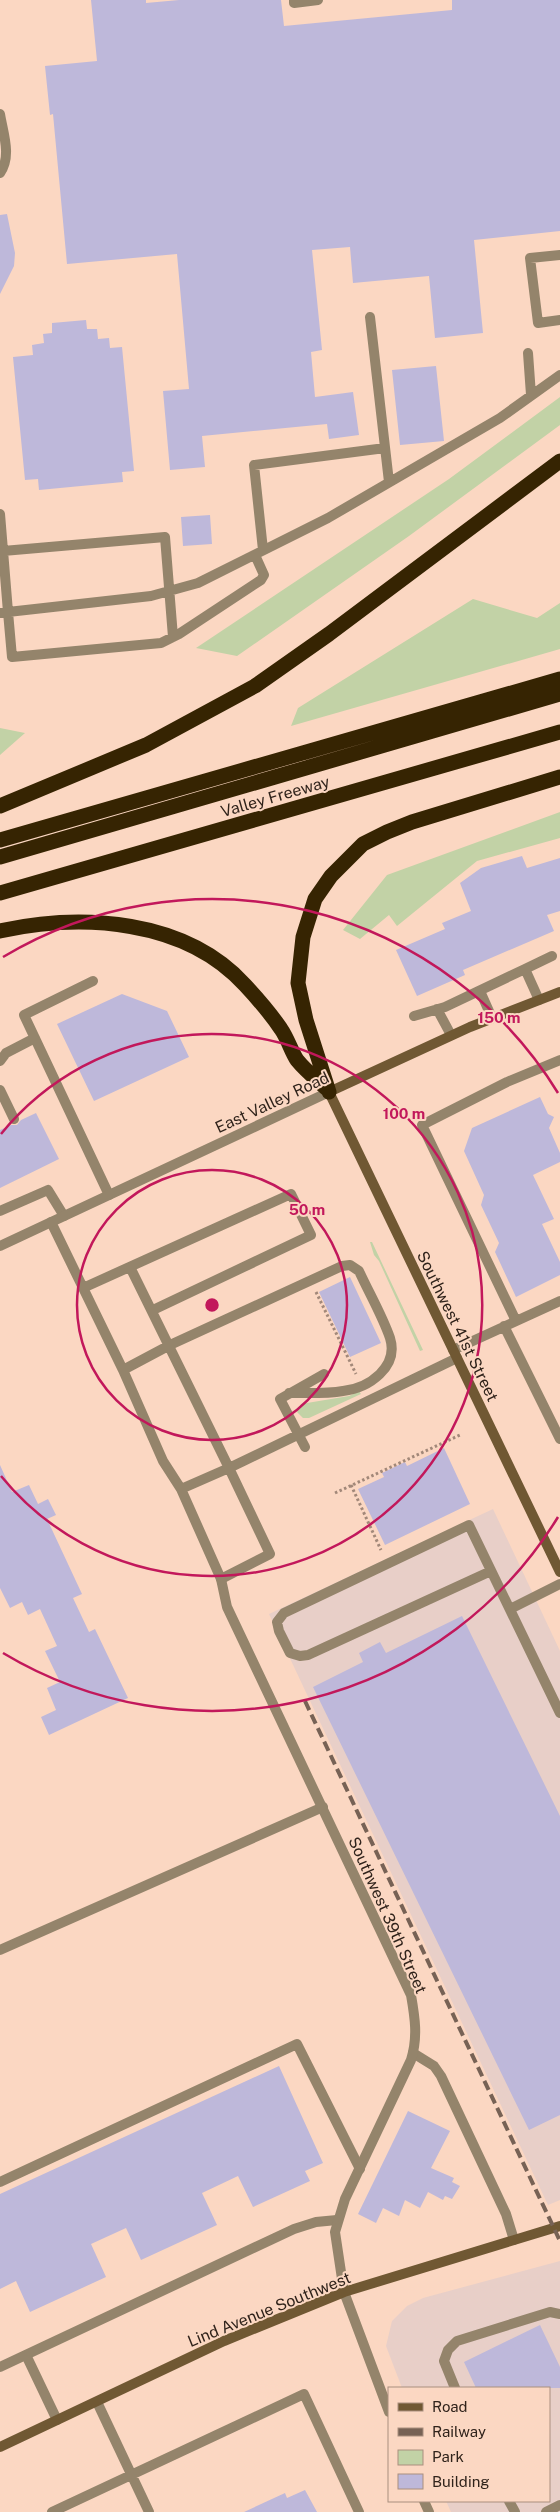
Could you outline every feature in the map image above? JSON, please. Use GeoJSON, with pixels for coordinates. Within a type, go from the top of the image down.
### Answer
{"type":"FeatureCollection","features":[{"type":"Feature","properties":{"kind":"highway"},"geometry":{"type":"LineString","coordinates":[[0,806],[146,745],[255,686],[337,628],[560,461]]}},
{"type":"Feature","properties":{"kind":"highway","name":"Valley Freeway"},"geometry":{"type":"LineString","coordinates":[[0,840],[560,679]]}},
{"type":"Feature","properties":{"kind":"highway"},"geometry":{"type":"LineString","coordinates":[[0,856],[560,694]]}},
{"type":"Feature","properties":{"kind":"highway","name":"Valley Freeway"},"geometry":{"type":"LineString","coordinates":[[0,893],[560,732]]}},
{"type":"Feature","properties":{"kind":"highway"},"geometry":{"type":"LineString","coordinates":[[330,1092],[306,1020],[298,983],[303,937],[315,899],[331,876],[364,844],[387,832],[412,822],[560,778]]}},
{"type":"Feature","properties":{"kind":"highway"},"geometry":{"type":"LineString","coordinates":[[0,931],[26,925],[108,923],[134,926],[193,946],[229,970],[244,983],[282,1031],[297,1059],[330,1092]]}},
{"type":"Feature","properties":{"kind":"main road","name":"East Valley Road"},"geometry":{"type":"LineString","coordinates":[[330,1092],[451,1035],[560,992]]}},
{"type":"Feature","properties":{"kind":"main road","name":"Southwest 41st Street"},"geometry":{"type":"LineString","coordinates":[[330,1092],[560,1572]]}},
{"type":"Feature","properties":{"kind":"main road","name":"Lind Avenue Southwest"},"geometry":{"type":"LineString","coordinates":[[0,2447],[224,2341],[344,2292],[560,2226]]}},
{"type":"Feature","properties":{"kind":"street"},"geometry":{"type":"LineString","coordinates":[[294,0],[294,3],[318,0]]}},
{"type":"Feature","properties":{"kind":"street"},"geometry":{"type":"LineString","coordinates":[[0,114],[7,151],[6,165],[0,173]]}},
{"type":"Feature","properties":{"kind":"street"},"geometry":{"type":"LineString","coordinates":[[560,255],[530,258],[538,323],[560,320]]}},
{"type":"Feature","properties":{"kind":"street"},"geometry":{"type":"LineString","coordinates":[[370,317],[390,482]]}},
{"type":"Feature","properties":{"kind":"street"},"geometry":{"type":"LineString","coordinates":[[528,353],[531,395]]}},
{"type":"Feature","properties":{"kind":"street"},"geometry":{"type":"LineString","coordinates":[[4,612],[151,596],[198,583],[328,518],[500,418],[560,375]]}},
{"type":"Feature","properties":{"kind":"street"},"geometry":{"type":"LineString","coordinates":[[0,514],[4,612],[12,657],[161,643],[261,580],[264,575],[259,552],[254,466],[385,448]]}},
{"type":"Feature","properties":{"kind":"street"},"geometry":{"type":"LineString","coordinates":[[3,551],[165,537],[172,637]]}},
{"type":"Feature","properties":{"kind":"street"},"geometry":{"type":"LineString","coordinates":[[414,1016],[437,1009],[480,991],[552,956]]}},
{"type":"Feature","properties":{"kind":"street"},"geometry":{"type":"LineString","coordinates":[[525,969],[539,1000]]}},
{"type":"Feature","properties":{"kind":"street"},"geometry":{"type":"LineString","coordinates":[[92,981],[24,1015],[109,1195]]}},
{"type":"Feature","properties":{"kind":"street"},"geometry":{"type":"LineString","coordinates":[[480,991],[492,1018]]}},
{"type":"Feature","properties":{"kind":"street"},"geometry":{"type":"LineString","coordinates":[[437,1009],[451,1035]]}},
{"type":"Feature","properties":{"kind":"street"},"geometry":{"type":"LineString","coordinates":[[0,1061],[6,1053],[36,1038]]}},
{"type":"Feature","properties":{"kind":"street"},"geometry":{"type":"LineString","coordinates":[[516,1321],[422,1125],[507,1082],[559,1064]]}},
{"type":"Feature","properties":{"kind":"street"},"geometry":{"type":"LineString","coordinates":[[0,1090],[14,1119]]}},
{"type":"Feature","properties":{"kind":"street","name":"East Valley Road"},"geometry":{"type":"LineString","coordinates":[[0,1246],[330,1092]]}},
{"type":"Feature","properties":{"kind":"street"},"geometry":{"type":"LineString","coordinates":[[0,1211],[48,1190],[64,1216]]}},
{"type":"Feature","properties":{"kind":"street"},"geometry":{"type":"LineString","coordinates":[[83,1288],[291,1194],[311,1235],[153,1310]]}},
{"type":"Feature","properties":{"kind":"street","name":"Southwest 39th Street"},"geometry":{"type":"LineString","coordinates":[[51,1222],[123,1370],[163,1461],[181,1489],[221,1579],[227,1607],[411,1995],[416,2021],[416,2042],[413,2053],[337,2220],[335,2232],[344,2292],[388,2409]]}},
{"type":"Feature","properties":{"kind":"street"},"geometry":{"type":"LineString","coordinates":[[123,1370],[285,1292],[342,1266],[350,1265],[360,1271],[390,1340],[391,1354],[388,1366],[377,1377],[345,1391],[289,1393]]}},
{"type":"Feature","properties":{"kind":"street"},"geometry":{"type":"LineString","coordinates":[[130,1267],[153,1310],[270,1554],[221,1579]]}},
{"type":"Feature","properties":{"kind":"street"},"geometry":{"type":"LineString","coordinates":[[181,1489],[298,1434],[455,1354],[504,1326],[560,1300]]}},
{"type":"Feature","properties":{"kind":"street"},"geometry":{"type":"LineString","coordinates":[[504,1326],[560,1439]]}},
{"type":"Feature","properties":{"kind":"street"},"geometry":{"type":"LineString","coordinates":[[305,1447],[280,1398],[324,1374]]}},
{"type":"Feature","properties":{"kind":"street"},"geometry":{"type":"LineString","coordinates":[[491,1571],[308,1655],[300,1656],[290,1653],[279,1631],[277,1622],[284,1613],[469,1525],[560,1713]]}},
{"type":"Feature","properties":{"kind":"street"},"geometry":{"type":"LineString","coordinates":[[510,1609],[560,1584]]}},
{"type":"Feature","properties":{"kind":"street"},"geometry":{"type":"LineString","coordinates":[[0,1950],[323,1808]]}},
{"type":"Feature","properties":{"kind":"street"},"geometry":{"type":"LineString","coordinates":[[0,2182],[297,2044],[360,2169]]}},
{"type":"Feature","properties":{"kind":"street"},"geometry":{"type":"LineString","coordinates":[[413,2053],[434,2066],[441,2076],[506,2214],[514,2240]]}},
{"type":"Feature","properties":{"kind":"street"},"geometry":{"type":"LineString","coordinates":[[0,2367],[294,2229],[316,2222],[337,2220]]}},
{"type":"Feature","properties":{"kind":"street"},"geometry":{"type":"LineString","coordinates":[[455,2387],[444,2361],[448,2350],[457,2341],[550,2312],[560,2314]]}},
{"type":"Feature","properties":{"kind":"street"},"geometry":{"type":"LineString","coordinates":[[26,2355],[57,2420]]}},
{"type":"Feature","properties":{"kind":"street"},"geometry":{"type":"LineString","coordinates":[[52,2512],[304,2394],[359,2512]]}},
{"type":"Feature","properties":{"kind":"street"},"geometry":{"type":"LineString","coordinates":[[97,2402],[149,2512]]}},
{"type":"Feature","properties":{"kind":"street"},"geometry":{"type":"LineString","coordinates":[[546,2512],[560,2505]]}},
{"type":"Feature","properties":{"kind":"path"},"geometry":{"type":"LineString","coordinates":[[316,1292],[361,1385]]}},
{"type":"Feature","properties":{"kind":"path"},"geometry":{"type":"LineString","coordinates":[[335,1493],[460,1435]]}},
{"type":"Feature","properties":{"kind":"path"},"geometry":{"type":"LineString","coordinates":[[350,1485],[381,1550]]}},
{"type":"Feature","properties":{"kind":"shaded area"},"geometry":{"type":"Polygon","coordinates":[[[493,1509],[560,1651],[560,2200],[548,2205],[269,1614],[493,1509]]]}},
{"type":"Feature","properties":{"kind":"shaded area"},"geometry":{"type":"Polygon","coordinates":[[[560,2261],[560,2512],[451,2512],[446,2502],[550,2502],[550,2387],[402,2387],[386,2346],[392,2321],[407,2306],[423,2298],[560,2261]]]}},
{"type":"Feature","properties":{"kind":"green space"},"geometry":{"type":"Polygon","coordinates":[[[560,397],[560,425],[409,536],[237,656],[196,648],[449,479],[560,397]]]}},
{"type":"Feature","properties":{"kind":"green space"},"geometry":{"type":"Polygon","coordinates":[[[473,599],[537,618],[560,603],[560,649],[291,726],[298,708],[473,599]]]}},
{"type":"Feature","properties":{"kind":"green space"},"geometry":{"type":"Polygon","coordinates":[[[0,728],[25,733],[0,755],[0,728]]]}},
{"type":"Feature","properties":{"kind":"green space"},"geometry":{"type":"Polygon","coordinates":[[[560,812],[560,838],[477,861],[397,926],[389,915],[360,939],[343,930],[387,875],[560,812]]]}},
{"type":"Feature","properties":{"kind":"green space"},"geometry":{"type":"Polygon","coordinates":[[[370,1242],[372,1242],[423,1350],[420,1351],[379,1261],[374,1255],[370,1242]]]}},
{"type":"Feature","properties":{"kind":"green space"},"geometry":{"type":"Polygon","coordinates":[[[359,1391],[361,1394],[309,1418],[303,1418],[297,1412],[301,1404],[349,1396],[359,1391]]]}},
{"type":"Feature","properties":{"kind":"building"},"geometry":{"type":"Polygon","coordinates":[[[91,0],[146,0],[146,3],[179,0],[281,0],[284,26],[452,10],[452,0],[560,0],[560,231],[474,240],[483,333],[435,338],[429,276],[353,283],[350,247],[312,250],[322,350],[311,352],[315,397],[353,392],[359,435],[329,439],[327,424],[202,436],[205,467],[170,470],[163,391],[189,389],[177,254],[67,264],[53,114],[50,115],[45,66],[97,61],[91,0]]]}},
{"type":"Feature","properties":{"kind":"building"},"geometry":{"type":"Polygon","coordinates":[[[7,214],[15,253],[14,266],[0,294],[0,215],[7,214]]]}},
{"type":"Feature","properties":{"kind":"building"},"geometry":{"type":"Polygon","coordinates":[[[86,320],[87,329],[97,329],[98,339],[109,338],[110,348],[122,347],[134,471],[122,472],[123,482],[39,490],[38,479],[25,480],[13,357],[33,355],[32,345],[44,343],[43,334],[52,333],[52,323],[86,320]]]}},
{"type":"Feature","properties":{"kind":"building"},"geometry":{"type":"Polygon","coordinates":[[[436,366],[444,441],[400,445],[392,370],[436,366]]]}},
{"type":"Feature","properties":{"kind":"building"},"geometry":{"type":"Polygon","coordinates":[[[210,515],[212,544],[183,546],[181,517],[210,515]]]}},
{"type":"Feature","properties":{"kind":"building"},"geometry":{"type":"Polygon","coordinates":[[[522,856],[527,868],[560,858],[560,911],[547,915],[554,931],[463,970],[465,975],[417,996],[396,950],[445,929],[442,923],[471,911],[460,883],[481,868],[522,856]]]}},
{"type":"Feature","properties":{"kind":"building"},"geometry":{"type":"Polygon","coordinates":[[[122,994],[167,1011],[189,1057],[94,1101],[57,1024],[122,994]]]}},
{"type":"Feature","properties":{"kind":"building"},"geometry":{"type":"Polygon","coordinates":[[[540,1097],[548,1114],[554,1117],[549,1128],[560,1153],[560,1162],[533,1175],[554,1219],[542,1224],[560,1262],[560,1275],[516,1297],[495,1252],[499,1243],[481,1205],[484,1195],[464,1151],[472,1128],[540,1097]]]}},
{"type":"Feature","properties":{"kind":"building"},"geometry":{"type":"Polygon","coordinates":[[[36,1113],[59,1159],[0,1188],[0,1130],[11,1125],[17,1125],[21,1120],[36,1113]]]}},
{"type":"Feature","properties":{"kind":"building"},"geometry":{"type":"Polygon","coordinates":[[[350,1277],[381,1343],[350,1357],[319,1292],[350,1277]]]}},
{"type":"Feature","properties":{"kind":"building"},"geometry":{"type":"Polygon","coordinates":[[[444,1448],[470,1504],[385,1545],[358,1489],[384,1477],[382,1473],[405,1462],[407,1466],[444,1448]]]}},
{"type":"Feature","properties":{"kind":"building"},"geometry":{"type":"Polygon","coordinates":[[[0,1465],[12,1492],[29,1485],[38,1504],[48,1499],[56,1515],[47,1519],[82,1594],[73,1598],[89,1632],[95,1629],[128,1698],[49,1735],[41,1717],[56,1710],[47,1688],[60,1682],[45,1651],[57,1646],[40,1609],[28,1615],[22,1602],[10,1608],[0,1588],[0,1465]]]}},
{"type":"Feature","properties":{"kind":"building"},"geometry":{"type":"Polygon","coordinates":[[[462,1616],[560,1816],[560,2115],[529,2130],[313,1687],[363,1662],[359,1653],[380,1642],[386,1653],[462,1616]]]}},
{"type":"Feature","properties":{"kind":"building"},"geometry":{"type":"Polygon","coordinates":[[[279,2066],[323,2163],[305,2171],[310,2181],[253,2207],[238,2176],[202,2193],[217,2225],[141,2260],[126,2228],[91,2244],[106,2277],[30,2312],[16,2281],[0,2289],[0,2194],[279,2066]]]}},
{"type":"Feature","properties":{"kind":"building"},"geometry":{"type":"Polygon","coordinates":[[[408,2111],[450,2131],[431,2168],[454,2178],[452,2182],[460,2186],[452,2199],[445,2196],[443,2200],[428,2192],[420,2208],[405,2200],[399,2216],[383,2208],[376,2223],[358,2214],[408,2111]]]}},
{"type":"Feature","properties":{"kind":"building"},"geometry":{"type":"Polygon","coordinates":[[[540,2325],[560,2367],[560,2388],[476,2387],[464,2362],[540,2325]]]}},
{"type":"Feature","properties":{"kind":"building"},"geometry":{"type":"Polygon","coordinates":[[[305,2490],[317,2512],[244,2512],[285,2493],[287,2498],[305,2490]]]}},
{"type":"Feature","properties":{"kind":"railway"},"geometry":{"type":"LineString","coordinates":[[305,1701],[560,2241]]}}]}
